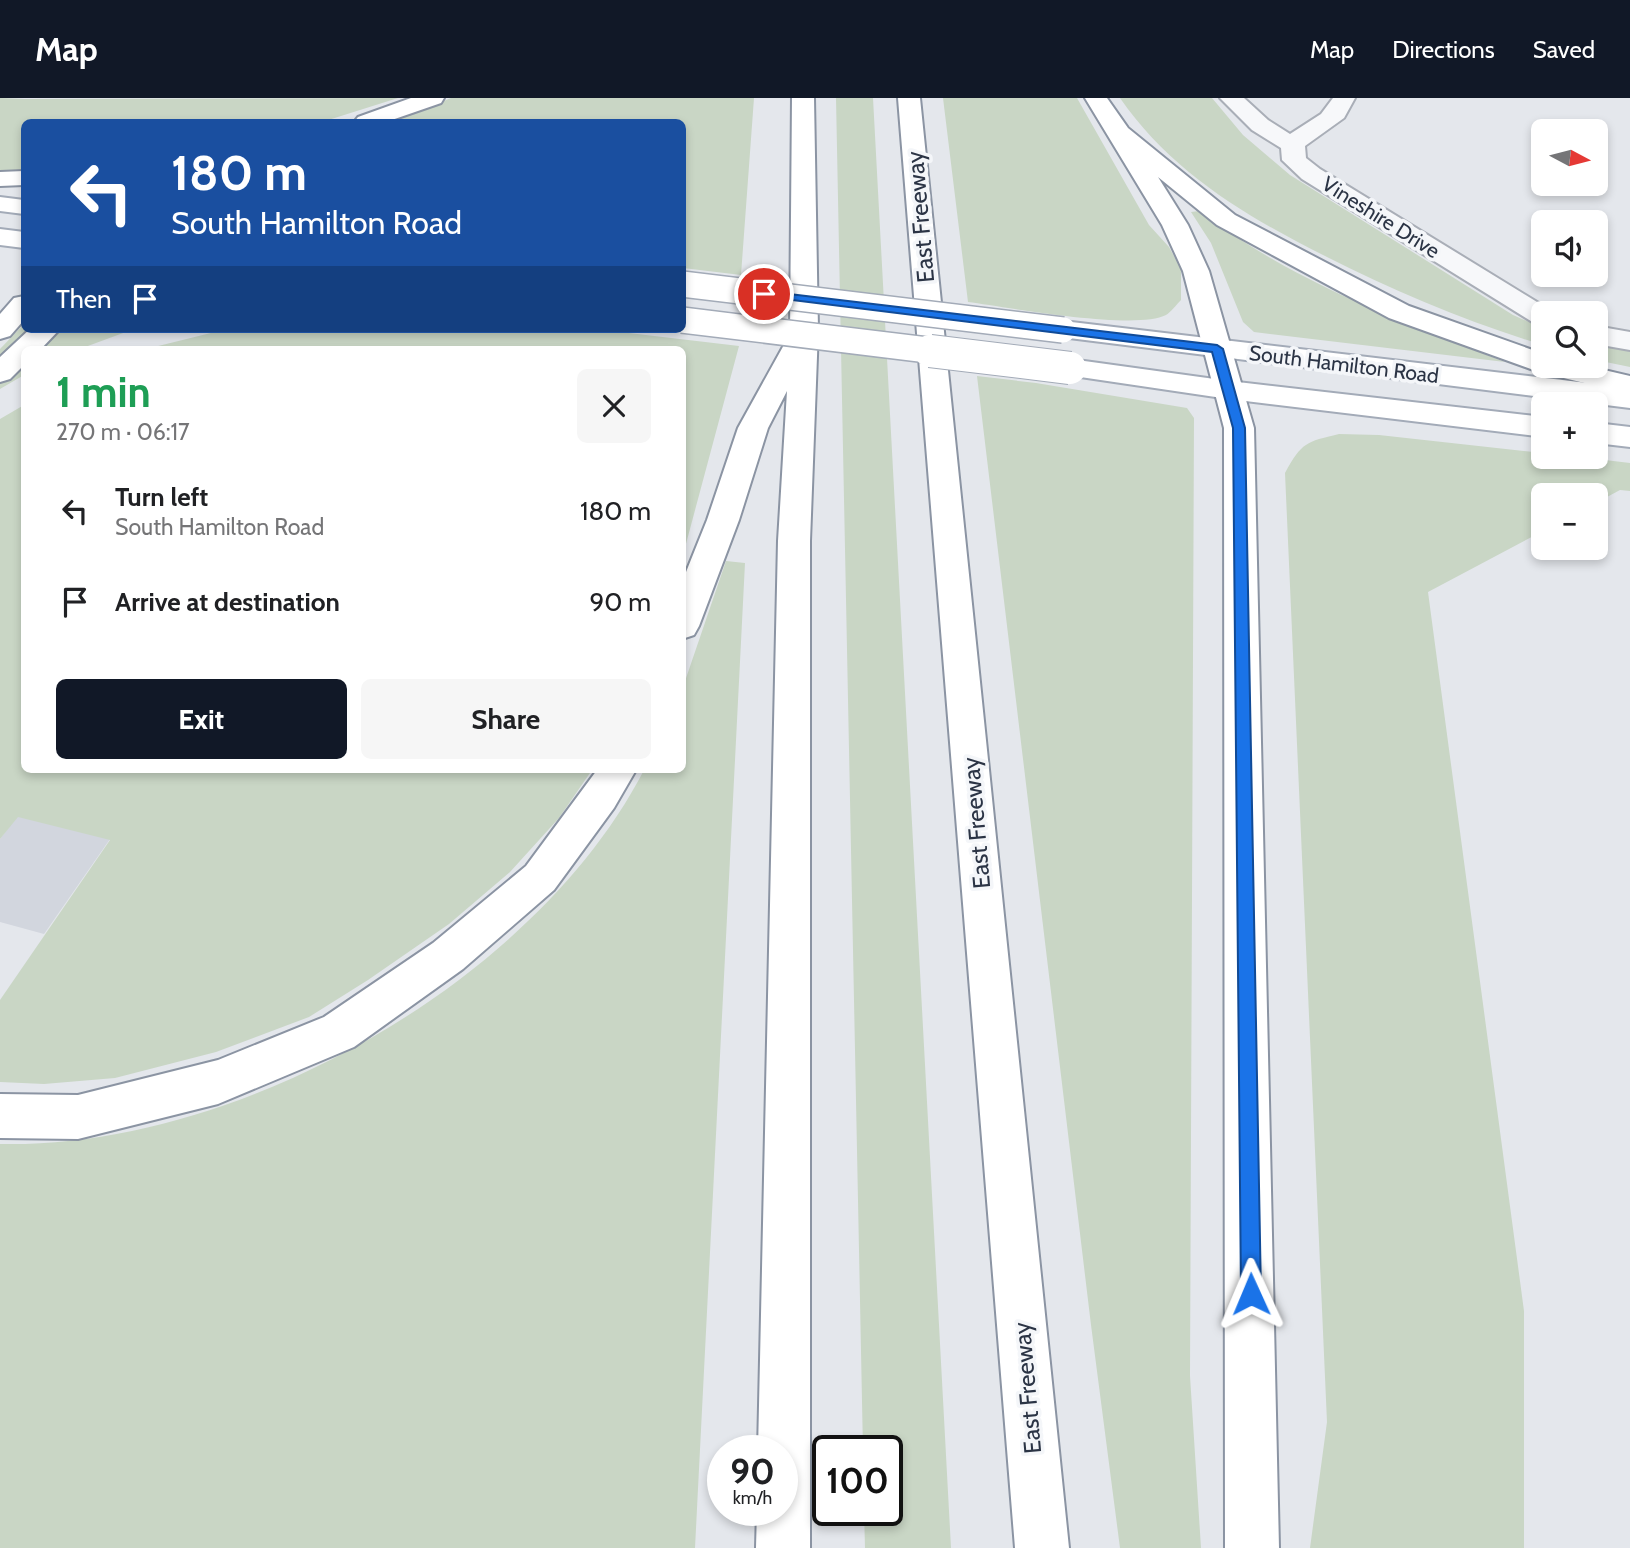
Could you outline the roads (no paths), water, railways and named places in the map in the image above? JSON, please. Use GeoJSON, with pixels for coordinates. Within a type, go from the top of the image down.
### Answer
{"type":"FeatureCollection","features":[{"type":"Feature","properties":{"kind":"main road"},"geometry":{"type":"LineString","coordinates":[[374,119],[433,98]]}},
{"type":"Feature","properties":{"kind":"main road"},"geometry":{"type":"LineString","coordinates":[[783,1548],[794,541],[804,330],[803,98]]}},
{"type":"Feature","properties":{"kind":"main road","name":"East Freeway"},"geometry":{"type":"LineString","coordinates":[[909,98],[1042,1548]]}},
{"type":"Feature","properties":{"kind":"main road"},"geometry":{"type":"LineString","coordinates":[[1096,98],[1175,225],[1196,271],[1239,428],[1252,1548]]}},
{"type":"Feature","properties":{"kind":"main road"},"geometry":{"type":"LineString","coordinates":[[1118,133],[1226,220],[1399,312],[1531,359]]}},
{"type":"Feature","properties":{"kind":"main road"},"geometry":{"type":"LineString","coordinates":[[0,179],[21,178]]}},
{"type":"Feature","properties":{"kind":"main road"},"geometry":{"type":"LineString","coordinates":[[0,204],[21,207]]}},
{"type":"Feature","properties":{"kind":"main road"},"geometry":{"type":"LineString","coordinates":[[0,237],[21,240]]}},
{"type":"Feature","properties":{"kind":"main road","name":"South Hamilton Road"},"geometry":{"type":"LineString","coordinates":[[686,284],[1063,330],[1223,370],[1531,425]]}},
{"type":"Feature","properties":{"kind":"main road"},"geometry":{"type":"LineString","coordinates":[[0,330],[21,307]]}},
{"type":"Feature","properties":{"kind":"main road","name":"South Hamilton Road"},"geometry":{"type":"LineString","coordinates":[[686,320],[1070,368],[1223,370],[1630,398]]}},
{"type":"Feature","properties":{"kind":"main road"},"geometry":{"type":"LineString","coordinates":[[686,616],[723,520],[753,428],[804,330]]}},
{"type":"Feature","properties":{"kind":"main road"},"geometry":{"type":"LineString","coordinates":[[28,346],[42,333]]}},
{"type":"Feature","properties":{"kind":"main road"},"geometry":{"type":"LineString","coordinates":[[0,373],[21,353]]}},
{"type":"Feature","properties":{"kind":"main road"},"geometry":{"type":"LineString","coordinates":[[1600,378],[1630,385]]}},
{"type":"Feature","properties":{"kind":"main road"},"geometry":{"type":"LineString","coordinates":[[1608,434],[1630,437]]}},
{"type":"Feature","properties":{"kind":"main road"},"geometry":{"type":"LineString","coordinates":[[0,1116],[78,1117],[218,1082],[339,1032],[448,956],[540,878],[601,797],[615,773]]}},
{"type":"Feature","properties":{"kind":"street"},"geometry":{"type":"LineString","coordinates":[[1231,98],[1274,137],[1293,144],[1303,134],[1326,122],[1341,108],[1344,98]]}},
{"type":"Feature","properties":{"kind":"street","name":"Vineshire Drive"},"geometry":{"type":"LineString","coordinates":[[1293,144],[1294,160],[1311,174],[1531,309]]}},
{"type":"Feature","properties":{"kind":"street"},"geometry":{"type":"LineString","coordinates":[[1608,337],[1630,341]]}}]}
